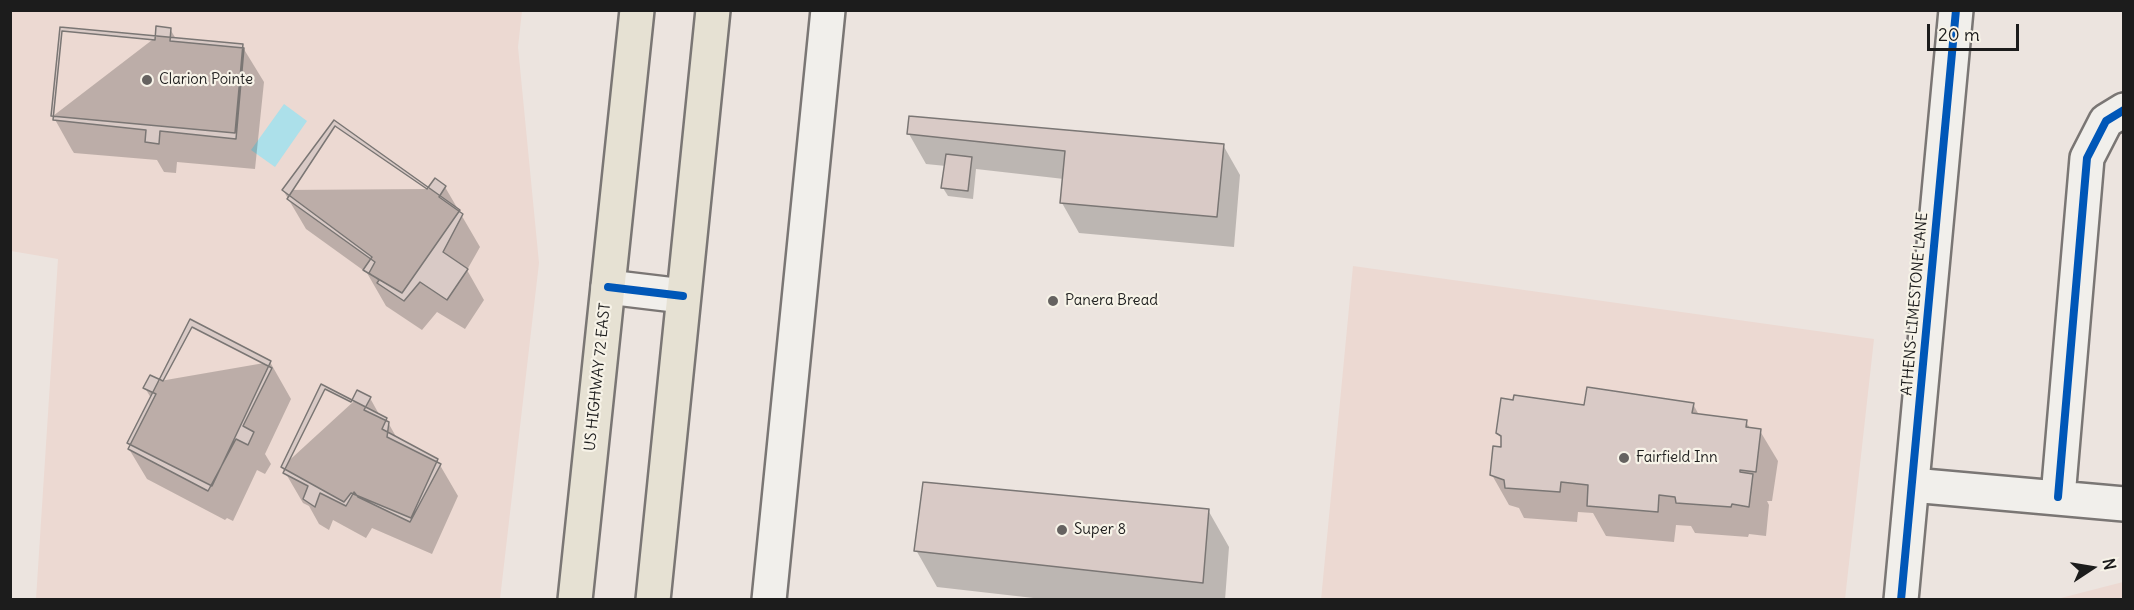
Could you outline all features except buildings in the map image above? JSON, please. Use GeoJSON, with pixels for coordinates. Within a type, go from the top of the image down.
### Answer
{"type":"FeatureCollection","features":[{"type":"Feature","properties":{"kind":"highway","name":"US HIGHWAY 72 EAST"},"geometry":{"type":"LineString","coordinates":[[575,600],[637,10]]}},
{"type":"Feature","properties":{"kind":"highway"},"geometry":{"type":"LineString","coordinates":[[653,600],[713,10]]}},
{"type":"Feature","properties":{"kind":"street"},"geometry":{"type":"LineString","coordinates":[[769,600],[828,10]]}},
{"type":"Feature","properties":{"kind":"street","name":"ATHENS-LIMESTONE LANE"},"geometry":{"type":"LineString","coordinates":[[1901,600],[1956,10]]}},
{"type":"Feature","properties":{"kind":"street"},"geometry":{"type":"LineString","coordinates":[[2058,497],[2087,158],[2106,121],[2124,110]]}},
{"type":"Feature","properties":{"kind":"street"},"geometry":{"type":"LineString","coordinates":[[608,287],[683,296]]}},
{"type":"Feature","properties":{"kind":"street"},"geometry":{"type":"LineString","coordinates":[[1912,485],[2124,504]]}},
{"type":"Feature","properties":{"kind":"shaded area"},"geometry":{"type":"Polygon","coordinates":[[[10,11],[522,11],[518,47],[539,263],[500,599],[36,599],[58,259],[11,251],[10,11]]]}},
{"type":"Feature","properties":{"kind":"shaded area"},"geometry":{"type":"Polygon","coordinates":[[[1353,266],[1874,339],[1845,599],[1321,600],[1353,266]]]}},
{"type":"Feature","properties":{"kind":"shaded area"},"geometry":{"type":"Polygon","coordinates":[[[2123,582],[2123,599],[2057,599],[2123,582]]]}},
{"type":"Feature","properties":{"kind":"water"},"geometry":{"type":"Polygon","coordinates":[[[284,104],[307,121],[275,167],[251,150],[284,104]]]}},
{"type":"Feature","properties":{"kind":"cycle path"},"geometry":{"type":"LineString","coordinates":[[1901,600],[1956,10]]}},
{"type":"Feature","properties":{"kind":"cycle path"},"geometry":{"type":"LineString","coordinates":[[2058,497],[2087,158],[2106,121],[2124,110]]}},
{"type":"Feature","properties":{"kind":"cycle path"},"geometry":{"type":"LineString","coordinates":[[608,287],[683,296]]}},
{"type":"Feature","properties":{"kind":"place","name":"Clarion Pointe"},"geometry":{"type":"Point","coordinates":[147,80]}},
{"type":"Feature","properties":{"kind":"place","name":"Panera Bread"},"geometry":{"type":"Point","coordinates":[1053,301]}},
{"type":"Feature","properties":{"kind":"place","name":"Fairfield Inn"},"geometry":{"type":"Point","coordinates":[1624,458]}},
{"type":"Feature","properties":{"kind":"place","name":"Super 8"},"geometry":{"type":"Point","coordinates":[1062,530]}}]}
